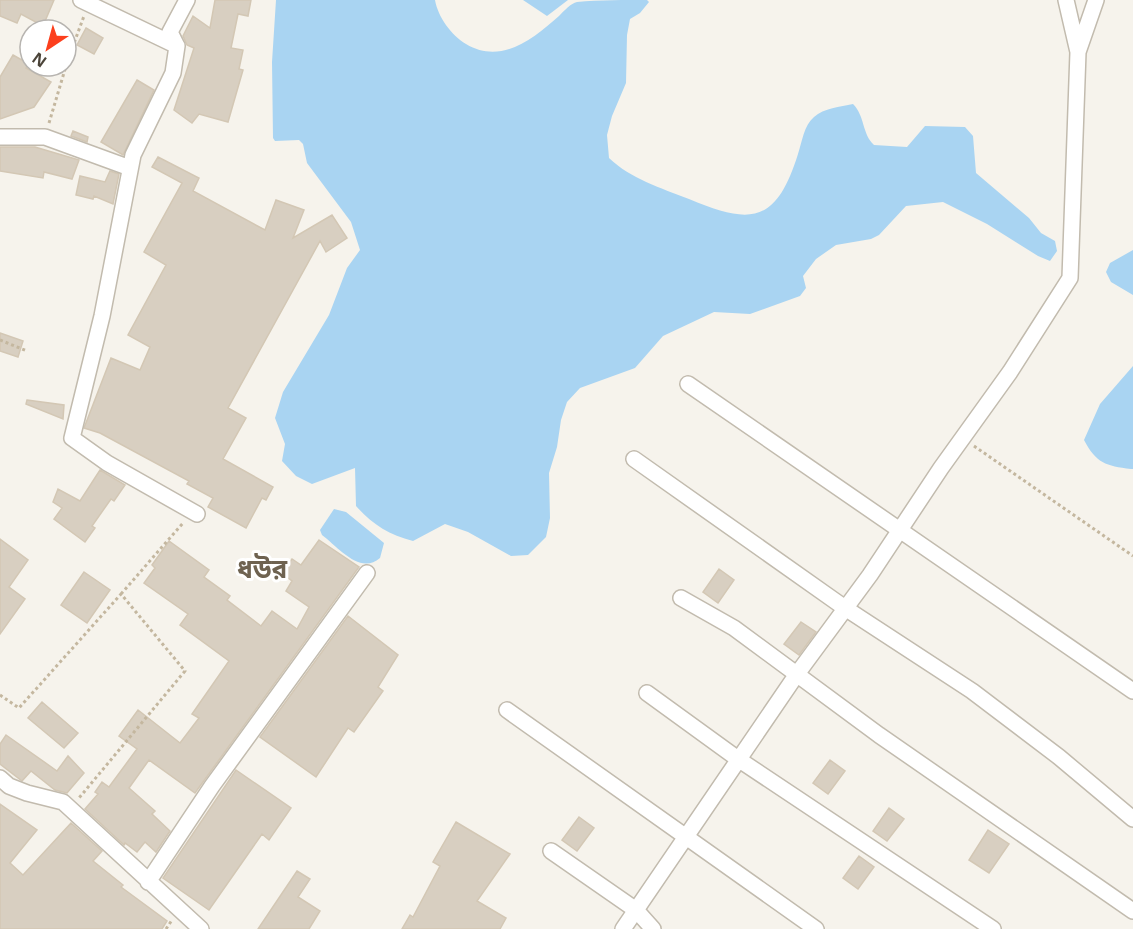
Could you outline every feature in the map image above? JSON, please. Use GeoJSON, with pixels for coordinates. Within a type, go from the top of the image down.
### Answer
{"type":"FeatureCollection","features":[{"type":"Feature","properties":{"kind":"street"},"geometry":{"type":"LineString","coordinates":[[187,0],[170,32],[177,46],[173,73],[133,154],[102,316],[72,438],[108,464],[195,513]]}},
{"type":"Feature","properties":{"kind":"street"},"geometry":{"type":"LineString","coordinates":[[622,929],[797,674],[901,530],[962,438],[1010,372],[1070,278],[1078,52],[1066,0]]}},
{"type":"Feature","properties":{"kind":"street"},"geometry":{"type":"LineString","coordinates":[[1078,52],[1096,0]]}},
{"type":"Feature","properties":{"kind":"street"},"geometry":{"type":"LineString","coordinates":[[87,1],[177,46]]}},
{"type":"Feature","properties":{"kind":"street"},"geometry":{"type":"LineString","coordinates":[[0,137],[45,137],[130,168]]}},
{"type":"Feature","properties":{"kind":"street"},"geometry":{"type":"LineString","coordinates":[[688,384],[1133,691]]}},
{"type":"Feature","properties":{"kind":"street"},"geometry":{"type":"LineString","coordinates":[[634,459],[845,608],[981,698],[1059,757],[1133,819]]}},
{"type":"Feature","properties":{"kind":"street"},"geometry":{"type":"LineString","coordinates":[[148,882],[212,786],[366,573]]}},
{"type":"Feature","properties":{"kind":"street"},"geometry":{"type":"LineString","coordinates":[[681,598],[734,628],[879,735],[1133,911]]}},
{"type":"Feature","properties":{"kind":"street"},"geometry":{"type":"LineString","coordinates":[[647,693],[738,759],[993,929]]}},
{"type":"Feature","properties":{"kind":"street"},"geometry":{"type":"LineString","coordinates":[[507,710],[816,929]]}},
{"type":"Feature","properties":{"kind":"street"},"geometry":{"type":"LineString","coordinates":[[0,778],[27,793],[63,802],[201,929]]}},
{"type":"Feature","properties":{"kind":"street"},"geometry":{"type":"LineString","coordinates":[[550,851],[636,910],[653,929]]}},
{"type":"Feature","properties":{"kind":"path"},"geometry":{"type":"LineString","coordinates":[[78,29],[87,1]]}},
{"type":"Feature","properties":{"kind":"path"},"geometry":{"type":"LineString","coordinates":[[45,137],[62,78]]}},
{"type":"Feature","properties":{"kind":"path"},"geometry":{"type":"LineString","coordinates":[[0,340],[27,351]]}},
{"type":"Feature","properties":{"kind":"path"},"geometry":{"type":"LineString","coordinates":[[962,438],[1133,556]]}},
{"type":"Feature","properties":{"kind":"path"},"geometry":{"type":"LineString","coordinates":[[0,695],[19,708],[195,513]]}},
{"type":"Feature","properties":{"kind":"path"},"geometry":{"type":"LineString","coordinates":[[70,809],[185,671],[121,594]]}},
{"type":"Feature","properties":{"kind":"water"},"geometry":{"type":"Polygon","coordinates":[[[276,0],[435,0],[442,19],[455,36],[479,50],[492,52],[527,41],[575,3],[603,0],[647,0],[649,2],[640,13],[630,19],[627,35],[626,83],[612,116],[607,135],[609,158],[627,172],[657,187],[729,213],[745,215],[758,212],[770,206],[790,177],[811,120],[827,110],[853,104],[860,114],[867,136],[874,145],[907,147],[925,126],[965,127],[973,136],[976,173],[1029,218],[1041,233],[1055,241],[1057,251],[1050,261],[1038,256],[987,224],[943,202],[906,206],[879,235],[871,239],[836,245],[816,259],[803,276],[806,288],[800,296],[750,314],[714,312],[663,336],[635,368],[580,388],[567,402],[561,420],[557,447],[549,473],[550,518],[546,537],[528,555],[511,556],[468,532],[445,524],[413,541],[404,539],[382,528],[356,506],[355,468],[312,484],[296,476],[282,461],[285,444],[275,418],[283,392],[329,315],[347,268],[360,250],[351,222],[307,163],[303,144],[299,140],[275,141],[273,138],[272,62],[276,0]]]}},
{"type":"Feature","properties":{"kind":"water"},"geometry":{"type":"Polygon","coordinates":[[[523,0],[568,0],[547,16],[523,0]]]}},
{"type":"Feature","properties":{"kind":"water"},"geometry":{"type":"Polygon","coordinates":[[[1133,250],[1133,295],[1111,282],[1106,272],[1110,263],[1133,250]]]}},
{"type":"Feature","properties":{"kind":"water"},"geometry":{"type":"Polygon","coordinates":[[[1133,366],[1133,469],[1131,469],[1103,462],[1093,454],[1084,440],[1100,404],[1133,366]]]}},
{"type":"Feature","properties":{"kind":"water"},"geometry":{"type":"Polygon","coordinates":[[[334,509],[346,512],[384,543],[380,558],[372,562],[357,562],[322,535],[320,530],[334,509]]]}},
{"type":"Feature","properties":{"kind":"building"},"geometry":{"type":"Polygon","coordinates":[[[0,0],[54,0],[46,18],[28,18],[21,14],[17,23],[0,16],[0,0]]]}},
{"type":"Feature","properties":{"kind":"building"},"geometry":{"type":"Polygon","coordinates":[[[215,0],[251,0],[248,16],[238,14],[231,48],[243,50],[239,69],[243,70],[228,122],[199,114],[192,123],[174,110],[194,48],[187,45],[183,36],[193,16],[210,28],[215,0]]]}},
{"type":"Feature","properties":{"kind":"building"},"geometry":{"type":"Polygon","coordinates":[[[86,28],[103,38],[94,54],[78,46],[86,28]]]}},
{"type":"Feature","properties":{"kind":"building"},"geometry":{"type":"Polygon","coordinates":[[[13,55],[18,58],[18,78],[44,78],[51,82],[34,107],[0,119],[0,77],[13,55]]]}},
{"type":"Feature","properties":{"kind":"building"},"geometry":{"type":"Polygon","coordinates":[[[137,80],[154,90],[123,155],[101,142],[137,80]]]}},
{"type":"Feature","properties":{"kind":"building"},"geometry":{"type":"Polygon","coordinates":[[[73,131],[88,137],[87,142],[71,136],[73,131]]]}},
{"type":"Feature","properties":{"kind":"building"},"geometry":{"type":"Polygon","coordinates":[[[0,147],[35,147],[79,160],[72,179],[44,172],[43,178],[0,171],[0,147]]]}},
{"type":"Feature","properties":{"kind":"building"},"geometry":{"type":"Polygon","coordinates":[[[158,157],[199,178],[193,191],[265,230],[276,200],[304,210],[293,238],[332,215],[347,238],[326,252],[320,241],[228,408],[246,418],[223,459],[273,487],[266,500],[262,498],[246,528],[208,507],[213,498],[187,484],[189,481],[100,433],[84,428],[111,358],[140,370],[150,347],[128,335],[166,265],[144,252],[182,183],[152,167],[158,157]]]}},
{"type":"Feature","properties":{"kind":"building"},"geometry":{"type":"Polygon","coordinates":[[[110,171],[119,174],[113,204],[94,196],[93,199],[76,195],[80,176],[105,182],[110,171]]]}},
{"type":"Feature","properties":{"kind":"building"},"geometry":{"type":"Polygon","coordinates":[[[0,333],[23,341],[18,357],[0,351],[0,333]]]}},
{"type":"Feature","properties":{"kind":"building"},"geometry":{"type":"Polygon","coordinates":[[[27,400],[64,405],[63,419],[26,404],[27,400]]]}},
{"type":"Feature","properties":{"kind":"building"},"geometry":{"type":"Polygon","coordinates":[[[100,470],[125,485],[114,501],[111,499],[92,526],[95,528],[85,542],[54,519],[62,508],[53,502],[58,489],[80,501],[100,470]]]}},
{"type":"Feature","properties":{"kind":"building"},"geometry":{"type":"Polygon","coordinates":[[[0,539],[28,560],[9,587],[25,599],[0,634],[0,539]]]}},
{"type":"Feature","properties":{"kind":"building"},"geometry":{"type":"Polygon","coordinates":[[[319,540],[359,567],[195,793],[149,760],[129,788],[155,811],[152,814],[170,831],[156,852],[145,842],[137,852],[125,843],[124,845],[85,809],[98,794],[95,792],[102,782],[109,787],[137,749],[119,736],[138,710],[180,743],[199,718],[192,714],[229,661],[180,625],[188,614],[144,583],[155,568],[152,565],[169,541],[209,570],[204,577],[230,596],[227,600],[261,626],[272,611],[297,629],[309,607],[286,591],[292,581],[282,573],[292,559],[301,565],[319,540]]]}},
{"type":"Feature","properties":{"kind":"building"},"geometry":{"type":"Polygon","coordinates":[[[719,569],[734,580],[718,603],[703,592],[719,569]]]}},
{"type":"Feature","properties":{"kind":"building"},"geometry":{"type":"Polygon","coordinates":[[[84,572],[110,590],[87,623],[61,605],[84,572]]]}},
{"type":"Feature","properties":{"kind":"building"},"geometry":{"type":"Polygon","coordinates":[[[348,616],[398,655],[378,687],[383,691],[354,732],[348,728],[316,777],[260,737],[348,616]]]}},
{"type":"Feature","properties":{"kind":"building"},"geometry":{"type":"Polygon","coordinates":[[[801,622],[816,632],[799,655],[784,644],[801,622]]]}},
{"type":"Feature","properties":{"kind":"building"},"geometry":{"type":"Polygon","coordinates":[[[42,702],[78,733],[64,748],[28,718],[42,702]]]}},
{"type":"Feature","properties":{"kind":"building"},"geometry":{"type":"Polygon","coordinates":[[[6,735],[57,771],[68,756],[84,773],[67,793],[55,790],[31,771],[22,781],[0,764],[0,744],[6,735]]]}},
{"type":"Feature","properties":{"kind":"building"},"geometry":{"type":"Polygon","coordinates":[[[830,760],[845,771],[828,794],[813,783],[830,760]]]}},
{"type":"Feature","properties":{"kind":"building"},"geometry":{"type":"Polygon","coordinates":[[[236,770],[291,808],[269,840],[262,834],[209,910],[163,878],[236,770]]]}},
{"type":"Feature","properties":{"kind":"building"},"geometry":{"type":"Polygon","coordinates":[[[0,804],[37,830],[10,863],[23,875],[71,823],[102,851],[93,861],[123,885],[121,887],[167,921],[162,929],[0,929],[0,804]]]}},
{"type":"Feature","properties":{"kind":"building"},"geometry":{"type":"Polygon","coordinates":[[[889,808],[904,819],[887,841],[873,831],[889,808]]]}},
{"type":"Feature","properties":{"kind":"building"},"geometry":{"type":"Polygon","coordinates":[[[579,817],[594,828],[577,851],[562,840],[579,817]]]}},
{"type":"Feature","properties":{"kind":"building"},"geometry":{"type":"Polygon","coordinates":[[[456,822],[510,854],[477,901],[506,918],[500,929],[402,929],[410,915],[413,917],[440,866],[433,862],[456,822]]]}},
{"type":"Feature","properties":{"kind":"building"},"geometry":{"type":"Polygon","coordinates":[[[988,830],[1009,844],[989,873],[969,860],[988,830]]]}},
{"type":"Feature","properties":{"kind":"building"},"geometry":{"type":"Polygon","coordinates":[[[859,856],[874,867],[858,889],[843,878],[859,856]]]}},
{"type":"Feature","properties":{"kind":"building"},"geometry":{"type":"Polygon","coordinates":[[[297,871],[310,879],[298,897],[320,911],[309,929],[258,929],[297,871]]]}},
{"type":"Feature","properties":{"kind":"district","name":"ধউর"},"geometry":{"type":"Point","coordinates":[262,568]}}]}
